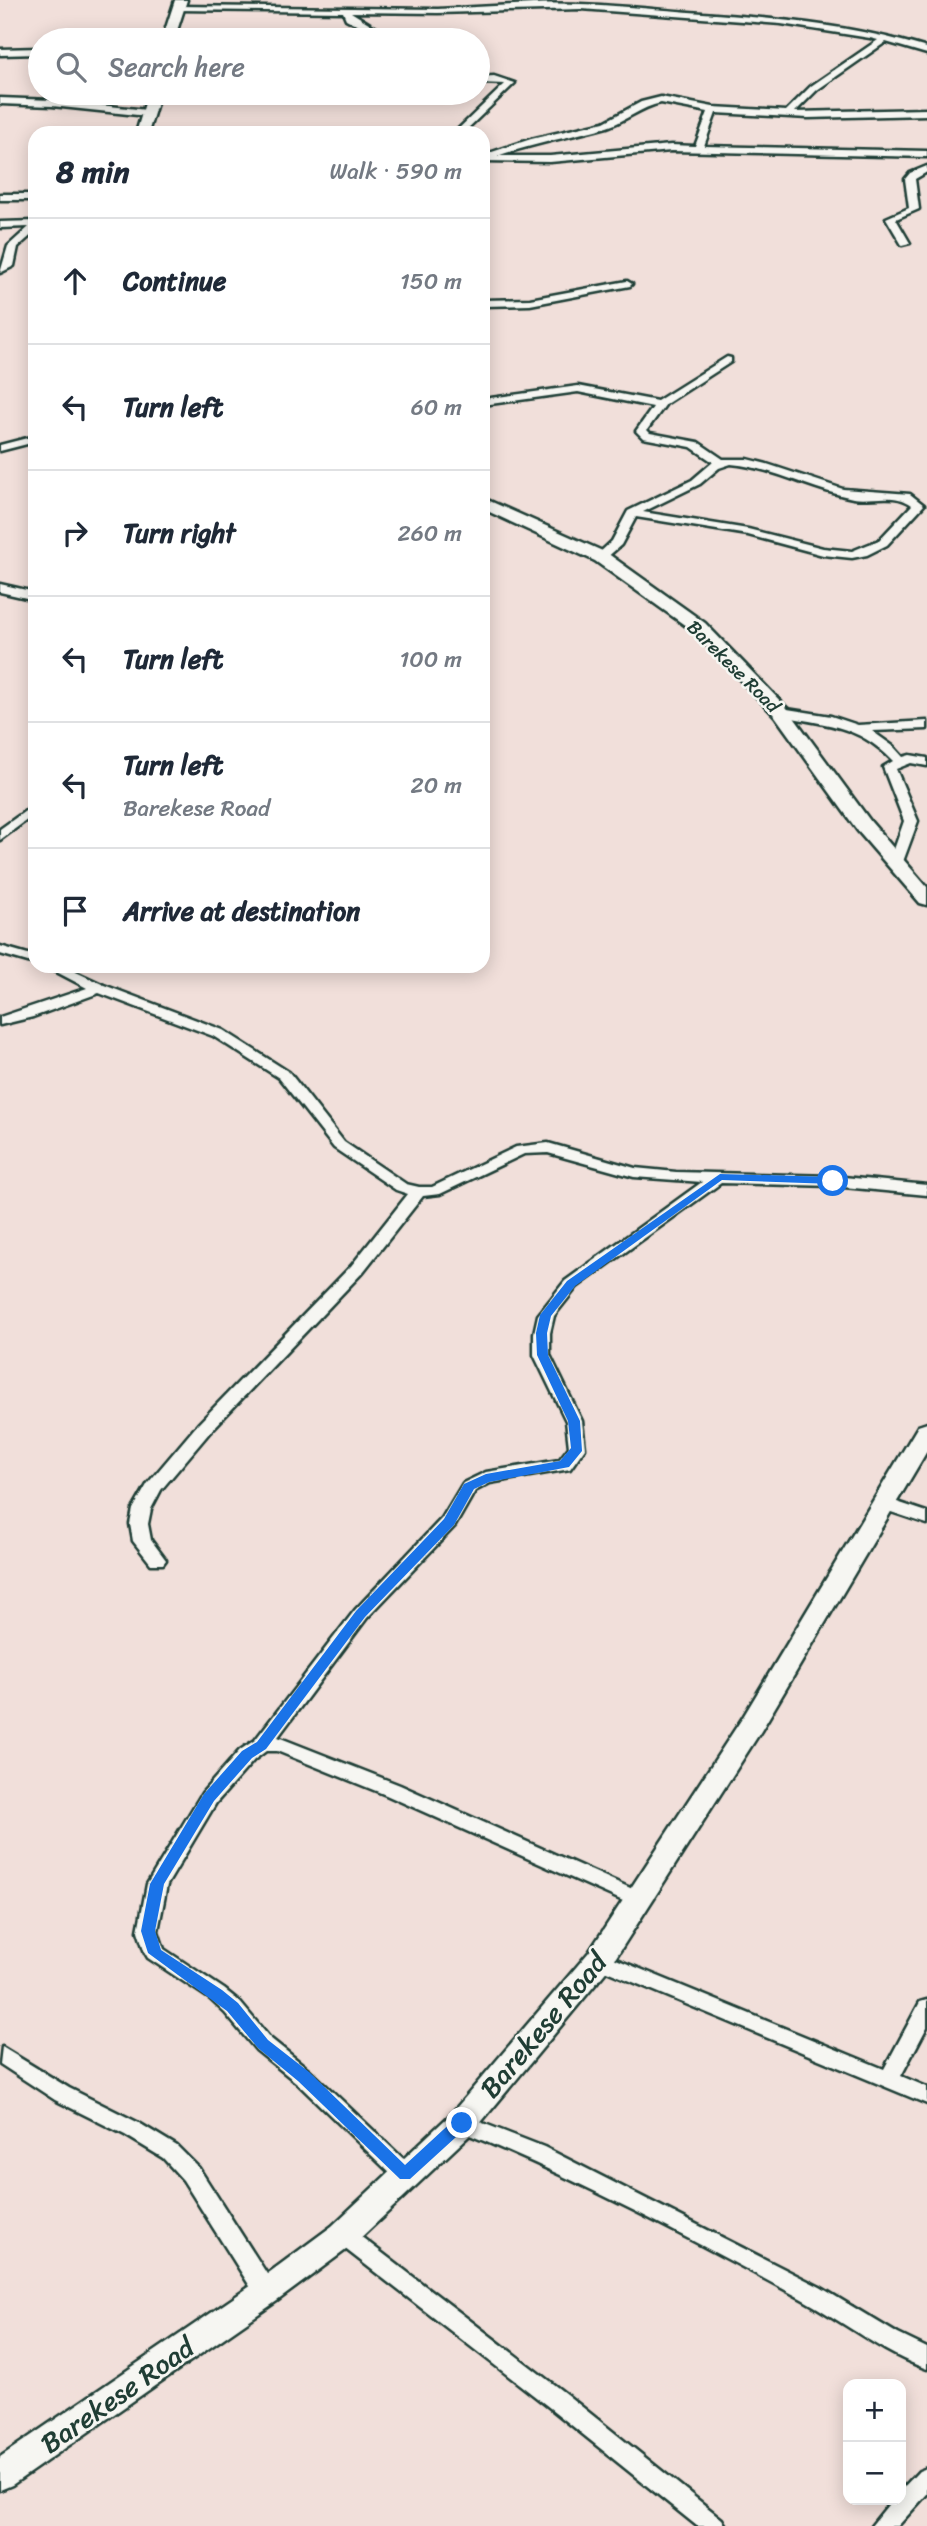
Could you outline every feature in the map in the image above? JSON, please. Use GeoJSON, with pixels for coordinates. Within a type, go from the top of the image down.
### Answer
{"type":"FeatureCollection","features":[{"type":"Feature","properties":{"kind":"main road"},"geometry":{"type":"LineString","coordinates":[[173,28],[180,4]]}},
{"type":"Feature","properties":{"kind":"main road"},"geometry":{"type":"LineString","coordinates":[[144,126],[150,105]]}},
{"type":"Feature","properties":{"kind":"main road","name":"Barekese Road"},"geometry":{"type":"LineString","coordinates":[[490,506],[601,557],[699,627],[781,712],[864,826],[927,899]]}},
{"type":"Feature","properties":{"kind":"main road","name":"Barekese Road"},"geometry":{"type":"LineString","coordinates":[[0,2475],[266,2292],[343,2235],[462,2123],[599,1960],[744,1735],[927,1431]]}},
{"type":"Feature","properties":{"kind":"street"},"geometry":{"type":"LineString","coordinates":[[180,4],[437,12],[578,7],[754,19],[851,30],[927,51]]}},
{"type":"Feature","properties":{"kind":"street"},"geometry":{"type":"LineString","coordinates":[[345,9],[349,17],[370,28]]}},
{"type":"Feature","properties":{"kind":"street"},"geometry":{"type":"LineString","coordinates":[[788,114],[814,88],[886,38]]}},
{"type":"Feature","properties":{"kind":"street"},"geometry":{"type":"LineString","coordinates":[[0,52],[28,51]]}},
{"type":"Feature","properties":{"kind":"street"},"geometry":{"type":"LineString","coordinates":[[490,79],[511,83],[490,103]]}},
{"type":"Feature","properties":{"kind":"street"},"geometry":{"type":"LineString","coordinates":[[490,157],[526,144],[607,124],[651,102],[669,100],[713,110],[788,114],[836,116],[927,112]]}},
{"type":"Feature","properties":{"kind":"street"},"geometry":{"type":"LineString","coordinates":[[0,101],[28,102]]}},
{"type":"Feature","properties":{"kind":"street"},"geometry":{"type":"LineString","coordinates":[[71,105],[147,113]]}},
{"type":"Feature","properties":{"kind":"street"},"geometry":{"type":"LineString","coordinates":[[465,126],[488,105]]}},
{"type":"Feature","properties":{"kind":"street"},"geometry":{"type":"LineString","coordinates":[[699,148],[713,110]]}},
{"type":"Feature","properties":{"kind":"street"},"geometry":{"type":"LineString","coordinates":[[490,159],[550,159],[638,150],[699,148],[927,154]]}},
{"type":"Feature","properties":{"kind":"street"},"geometry":{"type":"LineString","coordinates":[[905,243],[891,218],[914,209],[910,179],[927,169]]}},
{"type":"Feature","properties":{"kind":"street"},"geometry":{"type":"LineString","coordinates":[[0,197],[28,197]]}},
{"type":"Feature","properties":{"kind":"street"},"geometry":{"type":"LineString","coordinates":[[0,225],[28,226]]}},
{"type":"Feature","properties":{"kind":"street"},"geometry":{"type":"LineString","coordinates":[[0,270],[9,266],[13,246],[28,232]]}},
{"type":"Feature","properties":{"kind":"street"},"geometry":{"type":"LineString","coordinates":[[490,303],[530,302],[627,284]]}},
{"type":"Feature","properties":{"kind":"street"},"geometry":{"type":"LineString","coordinates":[[720,462],[694,444],[642,434],[641,431],[660,405],[727,359]]}},
{"type":"Feature","properties":{"kind":"street"},"geometry":{"type":"LineString","coordinates":[[490,401],[578,389],[660,405]]}},
{"type":"Feature","properties":{"kind":"street"},"geometry":{"type":"LineString","coordinates":[[0,448],[28,441]]}},
{"type":"Feature","properties":{"kind":"street"},"geometry":{"type":"LineString","coordinates":[[601,557],[617,543],[632,513],[696,482],[708,468],[720,462],[733,461],[754,465],[853,495],[902,495],[914,499],[918,505],[906,514],[891,538],[851,556],[746,532],[632,513]]}},
{"type":"Feature","properties":{"kind":"street"},"geometry":{"type":"LineString","coordinates":[[0,588],[28,594]]}},
{"type":"Feature","properties":{"kind":"street"},"geometry":{"type":"LineString","coordinates":[[781,712],[814,715],[871,733],[889,747],[900,761]]}},
{"type":"Feature","properties":{"kind":"street"},"geometry":{"type":"LineString","coordinates":[[857,728],[927,725]]}},
{"type":"Feature","properties":{"kind":"street"},"geometry":{"type":"LineString","coordinates":[[897,864],[911,821],[889,767],[910,759],[927,762]]}},
{"type":"Feature","properties":{"kind":"street"},"geometry":{"type":"LineString","coordinates":[[0,836],[28,814]]}},
{"type":"Feature","properties":{"kind":"street"},"geometry":{"type":"LineString","coordinates":[[0,950],[28,958]]}},
{"type":"Feature","properties":{"kind":"street"},"geometry":{"type":"LineString","coordinates":[[83,973],[99,988],[218,1033],[285,1075],[339,1145],[401,1187],[418,1192],[435,1191],[521,1150],[548,1149],[634,1172],[676,1177],[833,1181],[927,1190]]}},
{"type":"Feature","properties":{"kind":"street"},"geometry":{"type":"LineString","coordinates":[[0,1021],[28,1014],[99,988]]}},
{"type":"Feature","properties":{"kind":"street"},"geometry":{"type":"LineString","coordinates":[[405,2174],[303,2077],[263,2044],[232,2007],[155,1953],[148,1931],[158,1884],[209,1798],[247,1755],[262,1745],[361,1614],[449,1522],[469,1487],[486,1478],[564,1465],[571,1457],[577,1448],[574,1421],[542,1355],[541,1333],[546,1315],[571,1284],[720,1177]]}},
{"type":"Feature","properties":{"kind":"street"},"geometry":{"type":"LineString","coordinates":[[158,1560],[142,1541],[139,1524],[142,1509],[154,1487],[204,1428],[357,1269],[418,1192]]}},
{"type":"Feature","properties":{"kind":"street"},"geometry":{"type":"LineString","coordinates":[[882,1503],[927,1518]]}},
{"type":"Feature","properties":{"kind":"street"},"geometry":{"type":"LineString","coordinates":[[262,1745],[279,1744],[393,1790],[639,1900]]}},
{"type":"Feature","properties":{"kind":"street"},"geometry":{"type":"LineString","coordinates":[[599,1960],[927,2096]]}},
{"type":"Feature","properties":{"kind":"street"},"geometry":{"type":"LineString","coordinates":[[889,2080],[927,2008]]}},
{"type":"Feature","properties":{"kind":"street"},"geometry":{"type":"LineString","coordinates":[[2,2054],[62,2094],[132,2129],[170,2152],[191,2174],[266,2292]]}},
{"type":"Feature","properties":{"kind":"street"},"geometry":{"type":"LineString","coordinates":[[462,2123],[537,2153],[812,2294],[890,2341],[927,2359]]}},
{"type":"Feature","properties":{"kind":"street"},"geometry":{"type":"LineString","coordinates":[[343,2235],[714,2526]]}},
{"type":"Feature","properties":{"kind":"street"},"geometry":{"type":"LineString","coordinates":[[883,2526],[927,2478]]}},
{"type":"Feature","properties":{"kind":"route"},"geometry":{"type":"LineString","coordinates":[[462,2123],[405,2174],[303,2077],[263,2044],[232,2007],[155,1953],[148,1931],[158,1884],[209,1798],[247,1755],[262,1745],[361,1614],[395,1577],[428,1547],[449,1522],[469,1487],[486,1478],[564,1465],[577,1448],[574,1421],[542,1355],[541,1333],[546,1315],[571,1284],[720,1177],[833,1181]]}}]}
